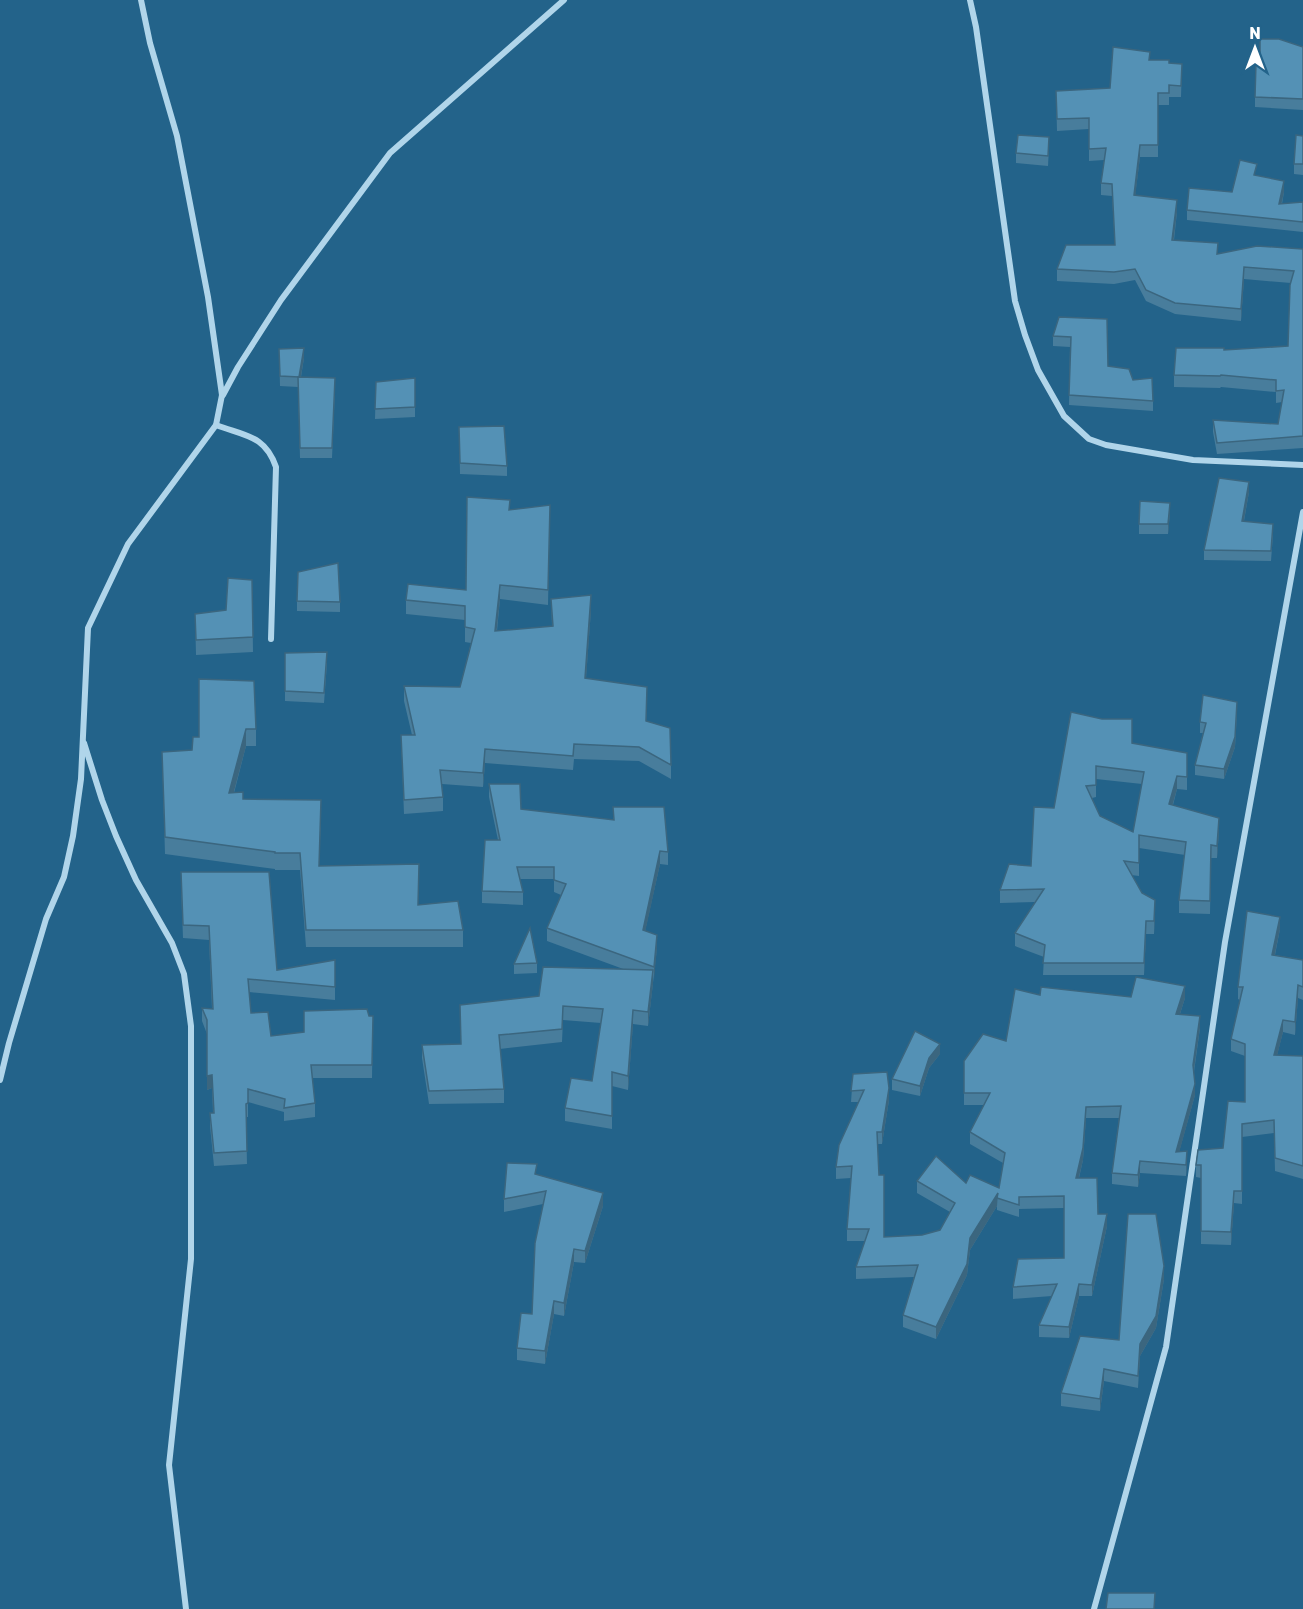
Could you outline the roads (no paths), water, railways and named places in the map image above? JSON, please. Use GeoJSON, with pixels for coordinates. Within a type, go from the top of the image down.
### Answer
{"type":"FeatureCollection","features":[{"type":"Feature","properties":{"kind":"street"},"geometry":{"type":"LineString","coordinates":[[141,0],[150,43],[177,136],[208,297],[222,395]]}},
{"type":"Feature","properties":{"kind":"street"},"geometry":{"type":"LineString","coordinates":[[0,1080],[46,919],[64,877],[81,779],[81,735],[88,628],[128,544],[216,425],[222,395],[281,300],[390,153],[564,0]]}},
{"type":"Feature","properties":{"kind":"street"},"geometry":{"type":"LineString","coordinates":[[970,0],[1015,301],[1038,370],[1064,416],[1089,439],[1106,445],[1214,462],[1303,465]]}},
{"type":"Feature","properties":{"kind":"street"},"geometry":{"type":"LineString","coordinates":[[216,425],[260,441],[270,451],[276,467],[271,639]]}},
{"type":"Feature","properties":{"kind":"street"},"geometry":{"type":"LineString","coordinates":[[1094,1609],[1166,1347],[1226,942],[1303,512]]}},
{"type":"Feature","properties":{"kind":"street"},"geometry":{"type":"LineString","coordinates":[[81,735],[116,836],[136,880],[172,943],[184,974],[191,1026],[191,1259],[169,1465],[186,1609]]}}]}
